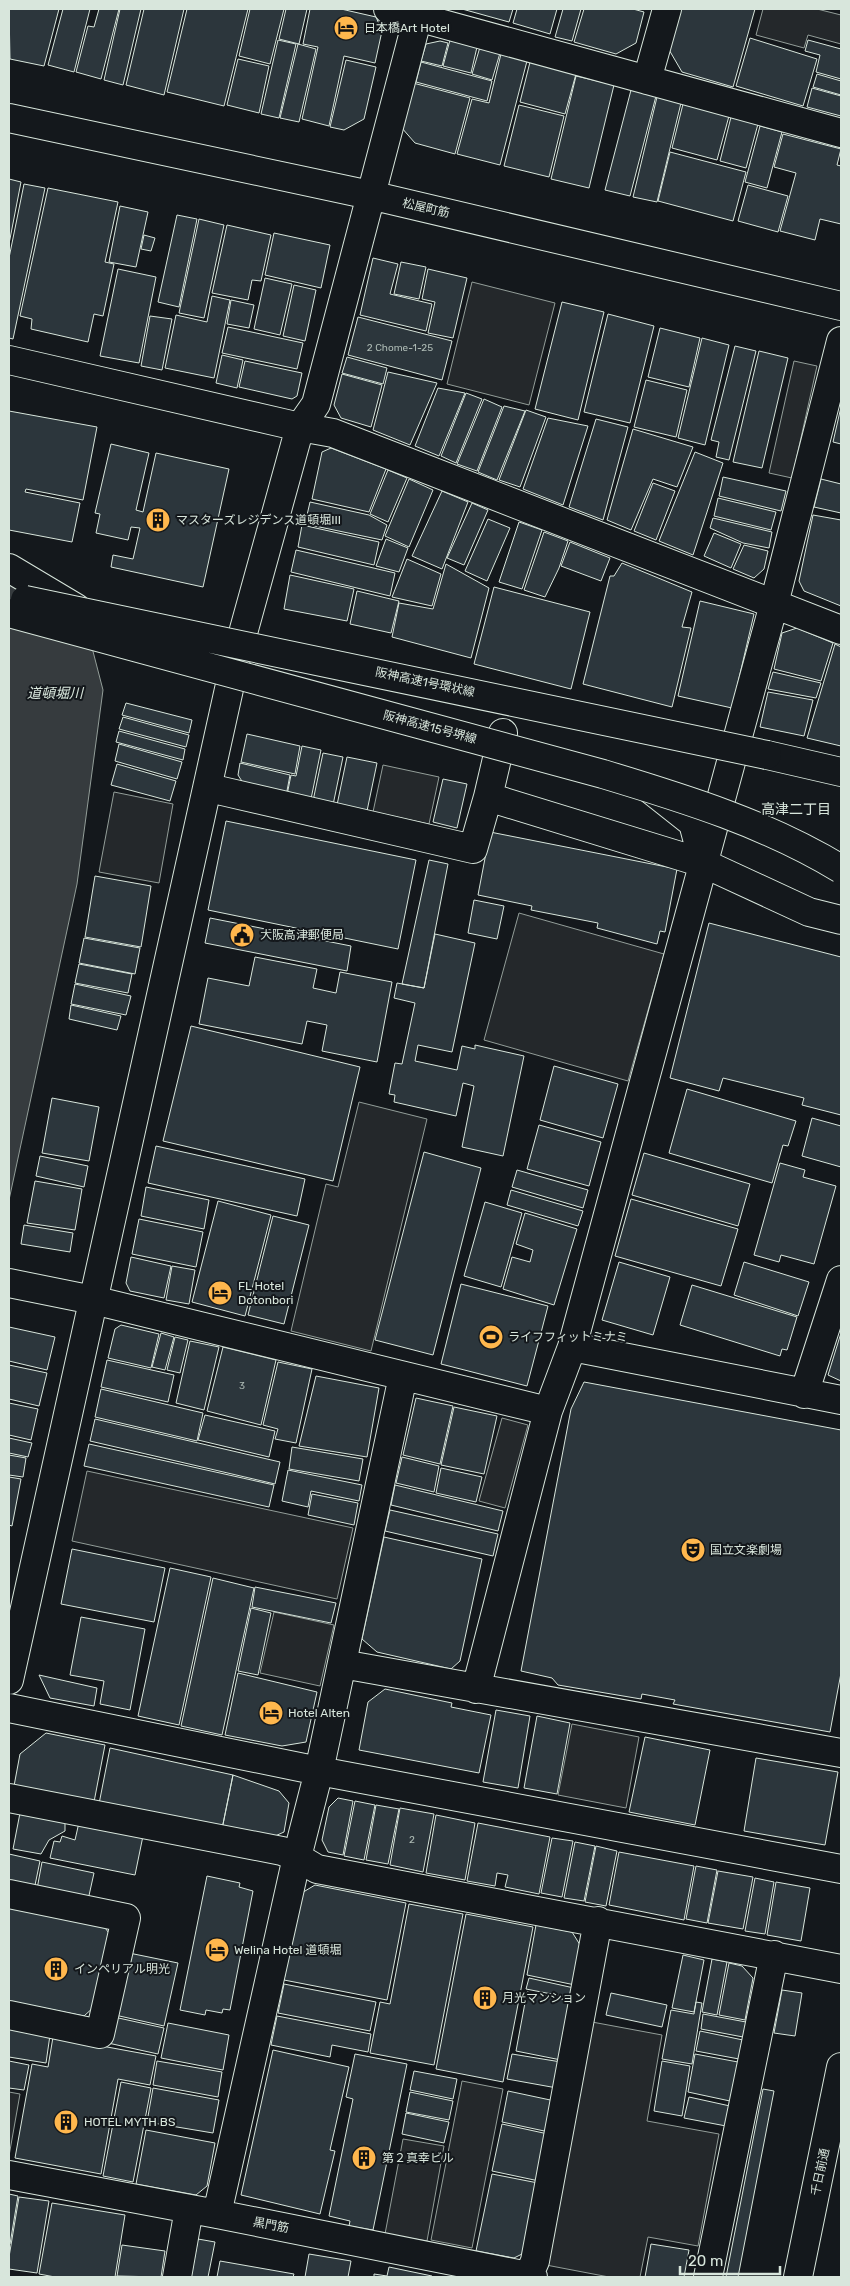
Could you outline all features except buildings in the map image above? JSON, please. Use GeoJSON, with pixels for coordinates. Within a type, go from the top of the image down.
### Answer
{"type":"FeatureCollection","features":[{"type":"Feature","properties":{"kind":"main road"},"geometry":{"type":"LineString","coordinates":[[388,9],[419,13],[647,80],[841,134]]}},
{"type":"Feature","properties":{"kind":"main road"},"geometry":{"type":"LineString","coordinates":[[647,80],[667,9]]}},
{"type":"Feature","properties":{"kind":"main road"},"geometry":{"type":"LineString","coordinates":[[9,1680],[209,788],[235,662],[300,427],[316,404],[419,13]]}},
{"type":"Feature","properties":{"kind":"main road","name":"松屋町筋"},"geometry":{"type":"LineString","coordinates":[[9,118],[370,195],[841,306]]}},
{"type":"Feature","properties":{"kind":"main road"},"geometry":{"type":"LineString","coordinates":[[476,1690],[548,1411],[572,1347],[704,863],[774,604],[841,341]]}},
{"type":"Feature","properties":{"kind":"main road"},"geometry":{"type":"LineString","coordinates":[[9,360],[333,433],[841,630]]}},
{"type":"Feature","properties":{"kind":"main road"},"geometry":{"type":"LineString","coordinates":[[9,568],[84,612],[142,635],[600,761],[634,776],[693,823],[704,863]]}},
{"type":"Feature","properties":{"kind":"main road","name":"阪神高速1号環状線"},"geometry":{"type":"LineString","coordinates":[[9,597],[621,722],[841,772]]}},
{"type":"Feature","properties":{"kind":"main road","name":"阪神高速15号堺線"},"geometry":{"type":"LineString","coordinates":[[9,613],[603,774],[725,813],[776,834],[841,869]]}},
{"type":"Feature","properties":{"kind":"main road"},"geometry":{"type":"LineString","coordinates":[[209,788],[473,849],[488,798],[503,733]]}},
{"type":"Feature","properties":{"kind":"main road"},"geometry":{"type":"LineString","coordinates":[[488,798],[704,863],[808,912],[841,920]]}},
{"type":"Feature","properties":{"kind":"main road"},"geometry":{"type":"LineString","coordinates":[[804,1394],[841,1280]]}},
{"type":"Feature","properties":{"kind":"main road"},"geometry":{"type":"LineString","coordinates":[[20,1285],[93,1300],[548,1411]]}},
{"type":"Feature","properties":{"kind":"main road"},"geometry":{"type":"LineString","coordinates":[[572,1347],[841,1400]]}},
{"type":"Feature","properties":{"kind":"main road"},"geometry":{"type":"LineString","coordinates":[[217,2214],[297,1857],[319,1771],[403,1376]]}},
{"type":"Feature","properties":{"kind":"main road"},"geometry":{"type":"LineString","coordinates":[[342,1664],[476,1690],[841,1754]]}},
{"type":"Feature","properties":{"kind":"main road"},"geometry":{"type":"LineString","coordinates":[[9,1708],[319,1771],[841,1869]]}},
{"type":"Feature","properties":{"kind":"main road"},"geometry":{"type":"LineString","coordinates":[[9,1798],[282,1851],[297,1857],[317,1869],[598,1921],[841,1969]]}},
{"type":"Feature","properties":{"kind":"main road"},"geometry":{"type":"LineString","coordinates":[[9,1894],[126,1918],[100,2034],[9,2015]]}},
{"type":"Feature","properties":{"kind":"main road"},"geometry":{"type":"LineString","coordinates":[[530,2277],[535,2261],[598,1921]]}},
{"type":"Feature","properties":{"kind":"main road"},"geometry":{"type":"LineString","coordinates":[[708,2277],[774,1955]]}},
{"type":"Feature","properties":{"kind":"main road","name":"千日前通"},"geometry":{"type":"LineString","coordinates":[[798,2277],[841,2067]]}},
{"type":"Feature","properties":{"kind":"main road","name":"黒門筋"},"geometry":{"type":"LineString","coordinates":[[9,2175],[217,2214],[530,2277]]}},
{"type":"Feature","properties":{"kind":"main road"},"geometry":{"type":"LineString","coordinates":[[177,2277],[189,2209]]}},
{"type":"Feature","properties":{"kind":"shaded area"},"geometry":{"type":"Polygon","coordinates":[[[763,9],[817,9],[841,15],[841,44],[808,35],[804,48],[756,35],[763,9]]]}},
{"type":"Feature","properties":{"kind":"shaded area"},"geometry":{"type":"Polygon","coordinates":[[[472,282],[555,303],[529,405],[447,384],[472,282]]]}},
{"type":"Feature","properties":{"kind":"shaded area"},"geometry":{"type":"Polygon","coordinates":[[[794,361],[817,366],[792,478],[769,473],[794,361]]]}},
{"type":"Feature","properties":{"kind":"shaded area"},"geometry":{"type":"Polygon","coordinates":[[[383,765],[439,777],[429,824],[373,812],[383,765]]]}},
{"type":"Feature","properties":{"kind":"shaded area"},"geometry":{"type":"Polygon","coordinates":[[[114,792],[173,804],[159,883],[99,872],[114,792]]]}},
{"type":"Feature","properties":{"kind":"shaded area"},"geometry":{"type":"Polygon","coordinates":[[[519,913],[664,954],[628,1081],[484,1040],[519,913]]]}},
{"type":"Feature","properties":{"kind":"shaded area"},"geometry":{"type":"Polygon","coordinates":[[[359,1102],[427,1119],[371,1351],[291,1331],[326,1184],[338,1187],[359,1102]]]}},
{"type":"Feature","properties":{"kind":"shaded area"},"geometry":{"type":"Polygon","coordinates":[[[502,1418],[528,1425],[505,1508],[479,1501],[502,1418]]]}},
{"type":"Feature","properties":{"kind":"shaded area"},"geometry":{"type":"Polygon","coordinates":[[[87,1471],[353,1528],[337,1599],[72,1541],[87,1471]]]}},
{"type":"Feature","properties":{"kind":"shaded area"},"geometry":{"type":"Polygon","coordinates":[[[274,1612],[334,1625],[320,1686],[260,1673],[274,1612]]]}},
{"type":"Feature","properties":{"kind":"shaded area"},"geometry":{"type":"Polygon","coordinates":[[[572,1724],[639,1737],[626,1808],[558,1795],[572,1724]]]}},
{"type":"Feature","properties":{"kind":"shaded area"},"geometry":{"type":"Polygon","coordinates":[[[592,2022],[662,2035],[647,2121],[719,2134],[698,2246],[648,2237],[640,2277],[609,2277],[546,2265],[592,2022]]]}},
{"type":"Feature","properties":{"kind":"shaded area"},"geometry":{"type":"Polygon","coordinates":[[[462,2081],[503,2089],[472,2248],[431,2240],[462,2081]]]}},
{"type":"Feature","properties":{"kind":"shaded area"},"geometry":{"type":"Polygon","coordinates":[[[9,2092],[20,2094],[9,2156],[9,2092]]]}},
{"type":"Feature","properties":{"kind":"shaded area"},"geometry":{"type":"Polygon","coordinates":[[[403,2139],[444,2146],[427,2241],[385,2234],[403,2139]]]}},
{"type":"Feature","properties":{"kind":"water","name":"道頓堀川"},"geometry":{"type":"Polygon","coordinates":[[[9,584],[68,615],[89,636],[103,690],[77,884],[9,1200],[9,584]]]}},
{"type":"Feature","properties":{"kind":"place","name":"日本橋Art Hotel"},"geometry":{"type":"Point","coordinates":[346,28]}},
{"type":"Feature","properties":{"kind":"place","name":"マスターズレジデンス道頓堀III"},"geometry":{"type":"Point","coordinates":[158,520]}},
{"type":"Feature","properties":{"kind":"place","name":"大阪高津郵便局"},"geometry":{"type":"Point","coordinates":[242,935]}},
{"type":"Feature","properties":{"kind":"place","name":"FL Hotel Dotonbori"},"geometry":{"type":"Point","coordinates":[220,1293]}},
{"type":"Feature","properties":{"kind":"place","name":"ライフフィットミナミ"},"geometry":{"type":"Point","coordinates":[491,1337]}},
{"type":"Feature","properties":{"kind":"place","name":"国立文楽劇場"},"geometry":{"type":"Point","coordinates":[693,1550]}},
{"type":"Feature","properties":{"kind":"place","name":"Hotel Alten"},"geometry":{"type":"Point","coordinates":[271,1713]}},
{"type":"Feature","properties":{"kind":"place","name":"Welina Hotel 道頓堀"},"geometry":{"type":"Point","coordinates":[217,1950]}},
{"type":"Feature","properties":{"kind":"place","name":"インペリアル明光"},"geometry":{"type":"Point","coordinates":[56,1969]}},
{"type":"Feature","properties":{"kind":"place","name":"月光マンション"},"geometry":{"type":"Point","coordinates":[485,1998]}},
{"type":"Feature","properties":{"kind":"place","name":"HOTEL MYTH BS"},"geometry":{"type":"Point","coordinates":[66,2122]}},
{"type":"Feature","properties":{"kind":"place","name":"第２真幸ビル"},"geometry":{"type":"Point","coordinates":[364,2158]}},
{"type":"Feature","properties":{"kind":"district","name":"高津二丁目"},"geometry":{"type":"Point","coordinates":[796,809]}}]}
